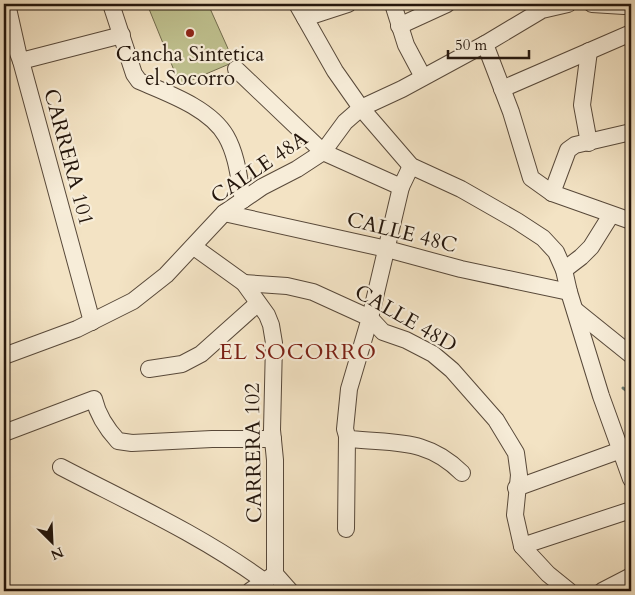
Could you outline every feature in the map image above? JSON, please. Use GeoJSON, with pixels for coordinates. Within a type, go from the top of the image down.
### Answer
{"type":"FeatureCollection","features":[{"type":"Feature","properties":{"kind":"street","name":"CARRERA 101"},"geometry":{"type":"LineString","coordinates":[[7,4],[18,53],[92,322]]}},
{"type":"Feature","properties":{"kind":"street"},"geometry":{"type":"LineString","coordinates":[[111,4],[134,74],[138,80],[190,105],[208,117],[222,130],[235,159],[243,200]]}},
{"type":"Feature","properties":{"kind":"street"},"geometry":{"type":"LineString","coordinates":[[348,4],[301,11],[334,71],[361,108],[411,166],[461,188],[543,238],[556,252],[564,270],[574,310],[601,396],[630,473]]}},
{"type":"Feature","properties":{"kind":"street"},"geometry":{"type":"LineString","coordinates":[[393,4],[406,45],[423,77]]}},
{"type":"Feature","properties":{"kind":"street"},"geometry":{"type":"LineString","coordinates":[[399,26],[447,4]]}},
{"type":"Feature","properties":{"kind":"street","name":"CALLE 48A"},"geometry":{"type":"LineString","coordinates":[[4,356],[76,329],[134,301],[166,275],[224,212],[262,187],[297,169],[323,152],[345,122],[361,108],[402,89],[485,44],[542,10],[568,4]]}},
{"type":"Feature","properties":{"kind":"street"},"geometry":{"type":"LineString","coordinates":[[592,4],[626,8]]}},
{"type":"Feature","properties":{"kind":"street"},"geometry":{"type":"LineString","coordinates":[[502,89],[631,32]]}},
{"type":"Feature","properties":{"kind":"street"},"geometry":{"type":"LineString","coordinates":[[21,61],[122,34]]}},
{"type":"Feature","properties":{"kind":"street"},"geometry":{"type":"LineString","coordinates":[[485,44],[511,112],[531,178],[552,193],[631,221]]}},
{"type":"Feature","properties":{"kind":"street"},"geometry":{"type":"LineString","coordinates":[[589,51],[582,105],[589,143]]}},
{"type":"Feature","properties":{"kind":"street"},"geometry":{"type":"LineString","coordinates":[[236,69],[323,152],[401,187]]}},
{"type":"Feature","properties":{"kind":"street"},"geometry":{"type":"LineString","coordinates":[[552,193],[568,150],[575,145],[631,132]]}},
{"type":"Feature","properties":{"kind":"street"},"geometry":{"type":"LineString","coordinates":[[346,529],[352,438],[345,429],[350,388],[370,318],[401,187],[411,166]]}},
{"type":"Feature","properties":{"kind":"street","name":"CALLE 48C"},"geometry":{"type":"LineString","coordinates":[[224,212],[387,249],[461,269],[569,292]]}},
{"type":"Feature","properties":{"kind":"street"},"geometry":{"type":"LineString","coordinates":[[564,270],[591,247],[611,215]]}},
{"type":"Feature","properties":{"kind":"street","name":"CARRERA 102"},"geometry":{"type":"LineString","coordinates":[[194,246],[244,283],[269,320],[274,343],[273,440],[275,460],[269,577]]}},
{"type":"Feature","properties":{"kind":"street","name":"CALLE 48D"},"geometry":{"type":"LineString","coordinates":[[244,283],[287,286],[313,292],[370,318],[383,332],[406,340],[433,354],[452,370],[486,406],[516,453],[518,482],[515,515],[527,551]]}},
{"type":"Feature","properties":{"kind":"street"},"geometry":{"type":"LineString","coordinates":[[149,369],[182,364],[201,354],[257,304]]}},
{"type":"Feature","properties":{"kind":"street"},"geometry":{"type":"LineString","coordinates":[[574,310],[631,355]]}},
{"type":"Feature","properties":{"kind":"street"},"geometry":{"type":"LineString","coordinates":[[4,433],[94,399],[97,412],[105,427],[118,441],[132,443],[212,439],[273,440]]}},
{"type":"Feature","properties":{"kind":"street"},"geometry":{"type":"LineString","coordinates":[[352,438],[415,445],[436,452],[453,463],[462,473]]}},
{"type":"Feature","properties":{"kind":"street"},"geometry":{"type":"LineString","coordinates":[[518,482],[621,450]]}},
{"type":"Feature","properties":{"kind":"street"},"geometry":{"type":"LineString","coordinates":[[61,467],[180,529],[239,563],[269,577],[290,591]]}},
{"type":"Feature","properties":{"kind":"street"},"geometry":{"type":"LineString","coordinates":[[569,591],[548,574],[527,551],[631,510]]}},
{"type":"Feature","properties":{"kind":"street"},"geometry":{"type":"LineString","coordinates":[[602,591],[631,576]]}},
{"type":"Feature","properties":{"kind":"street"},"geometry":{"type":"LineString","coordinates":[[250,591],[269,577]]}},
{"type":"Feature","properties":{"kind":"green space","name":"Cancha Sintetica el Socorro"},"geometry":{"type":"Polygon","coordinates":[[[147,4],[208,4],[234,62],[180,85],[147,4]]]}},
{"type":"Feature","properties":{"kind":"waterway"},"geometry":{"type":"LineString","coordinates":[[623,388],[631,394]]}},
{"type":"Feature","properties":{"kind":"place","name":"Cancha Sintetica el Socorro"},"geometry":{"type":"Point","coordinates":[190,33]}},
{"type":"Feature","properties":{"kind":"district","name":"EL SOCORRO"},"geometry":{"type":"Point","coordinates":[298,351]}}]}
